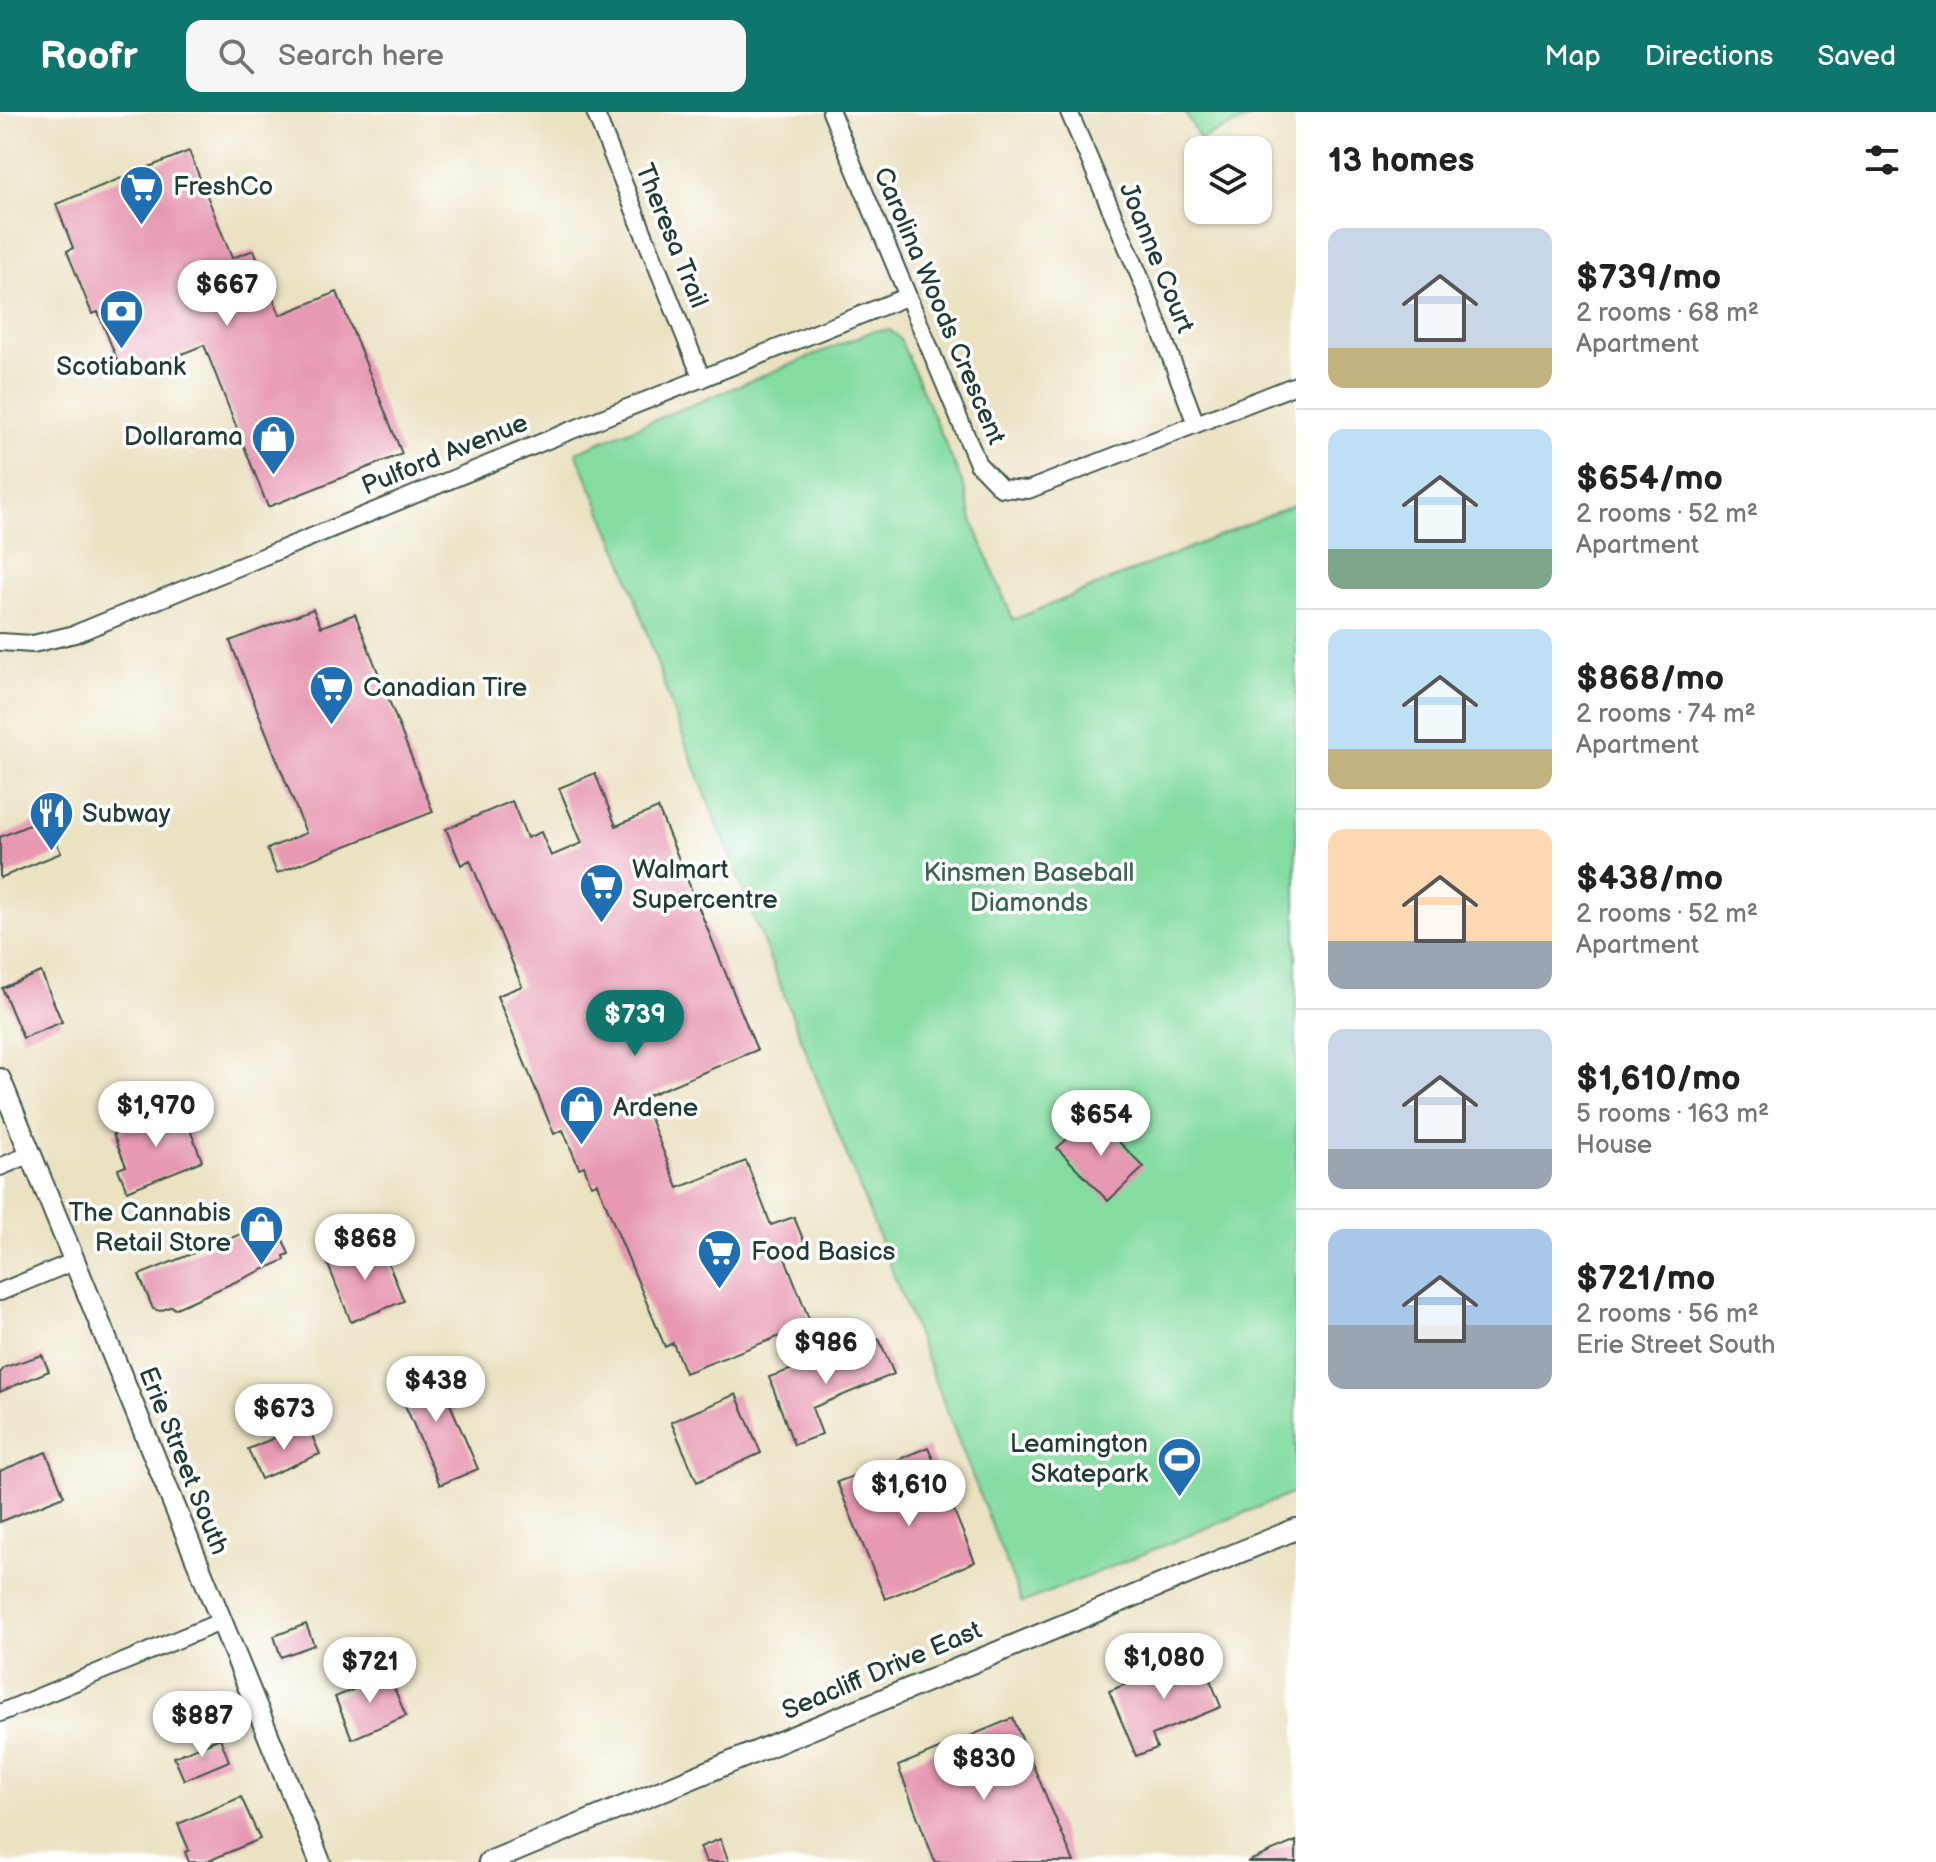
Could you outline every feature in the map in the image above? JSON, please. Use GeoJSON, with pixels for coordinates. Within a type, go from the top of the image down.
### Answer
{"type":"FeatureCollection","features":[{"type":"Feature","properties":{"kind":"main road","name":"Erie Street South"},"geometry":{"type":"LineString","coordinates":[[0,1079],[320,1862]]}},
{"type":"Feature","properties":{"kind":"main road","name":"Seacliff Drive East"},"geometry":{"type":"LineString","coordinates":[[489,1862],[1296,1529]]}},
{"type":"Feature","properties":{"kind":"street","name":"Theresa Trail"},"geometry":{"type":"LineString","coordinates":[[595,112],[702,379]]}},
{"type":"Feature","properties":{"kind":"street","name":"Carolina Woods Crescent"},"geometry":{"type":"LineString","coordinates":[[831,112],[978,464],[1001,488],[1028,490],[1296,385]]}},
{"type":"Feature","properties":{"kind":"street","name":"Joanne Court"},"geometry":{"type":"LineString","coordinates":[[1069,112],[1143,284],[1196,424]]}},
{"type":"Feature","properties":{"kind":"street","name":"Pulford Avenue"},"geometry":{"type":"LineString","coordinates":[[0,642],[33,644],[75,634],[906,297]]}},
{"type":"Feature","properties":{"kind":"street"},"geometry":{"type":"LineString","coordinates":[[0,1167],[31,1154]]}},
{"type":"Feature","properties":{"kind":"street"},"geometry":{"type":"LineString","coordinates":[[0,1292],[75,1261]]}},
{"type":"Feature","properties":{"kind":"street"},"geometry":{"type":"LineString","coordinates":[[0,1713],[220,1622]]}},
{"type":"Feature","properties":{"kind":"green space"},"geometry":{"type":"Polygon","coordinates":[[[1185,112],[1264,112],[1207,136],[1198,136],[1185,112]]]}},
{"type":"Feature","properties":{"kind":"green space","name":"Kinsmen Baseball Diamonds"},"geometry":{"type":"Polygon","coordinates":[[[890,330],[900,339],[965,489],[972,520],[1013,620],[1296,504],[1296,1492],[1022,1603],[673,711],[623,561],[576,452],[873,331],[890,330]]]}},
{"type":"Feature","properties":{"kind":"building"},"geometry":{"type":"Polygon","coordinates":[[[189,151],[232,258],[254,250],[280,315],[337,292],[402,454],[268,507],[204,345],[124,377],[98,312],[92,314],[67,251],[73,248],[56,204],[189,151]]]}},
{"type":"Feature","properties":{"kind":"building","name":"Canadian Tire"},"geometry":{"type":"Polygon","coordinates":[[[313,609],[321,627],[355,614],[433,812],[277,873],[267,849],[306,833],[230,641],[313,609]]]}},
{"type":"Feature","properties":{"kind":"building","name":"Walmart Supercentre"},"geometry":{"type":"Polygon","coordinates":[[[595,773],[616,826],[658,808],[757,1050],[642,1098],[678,1188],[746,1161],[771,1225],[794,1217],[807,1249],[785,1258],[811,1324],[685,1373],[673,1343],[665,1347],[597,1183],[591,1185],[584,1166],[579,1168],[563,1130],[554,1134],[497,996],[522,986],[470,860],[461,865],[446,829],[512,801],[527,838],[541,832],[551,856],[582,843],[559,788],[595,773]]]}},
{"type":"Feature","properties":{"kind":"building"},"geometry":{"type":"Polygon","coordinates":[[[46,818],[61,853],[0,878],[0,837],[46,818]]]}},
{"type":"Feature","properties":{"kind":"building"},"geometry":{"type":"Polygon","coordinates":[[[41,972],[62,1022],[23,1038],[2,988],[41,972]]]}},
{"type":"Feature","properties":{"kind":"building"},"geometry":{"type":"Polygon","coordinates":[[[181,1106],[202,1161],[127,1191],[118,1169],[126,1166],[113,1134],[181,1106]]]}},
{"type":"Feature","properties":{"kind":"building"},"geometry":{"type":"Polygon","coordinates":[[[1093,1116],[1144,1167],[1108,1201],[1057,1148],[1093,1116]]]}},
{"type":"Feature","properties":{"kind":"building"},"geometry":{"type":"Polygon","coordinates":[[[263,1225],[280,1233],[289,1254],[284,1256],[285,1260],[174,1309],[172,1306],[160,1311],[153,1309],[139,1275],[263,1225]]]}},
{"type":"Feature","properties":{"kind":"building"},"geometry":{"type":"Polygon","coordinates":[[[379,1241],[404,1301],[351,1322],[327,1262],[379,1241]]]}},
{"type":"Feature","properties":{"kind":"building"},"geometry":{"type":"Polygon","coordinates":[[[879,1339],[894,1374],[812,1408],[822,1434],[794,1445],[769,1377],[798,1367],[799,1372],[879,1339]]]}},
{"type":"Feature","properties":{"kind":"building"},"geometry":{"type":"Polygon","coordinates":[[[42,1355],[49,1371],[0,1392],[0,1373],[5,1367],[42,1355]]]}},
{"type":"Feature","properties":{"kind":"building"},"geometry":{"type":"Polygon","coordinates":[[[426,1366],[435,1369],[478,1469],[440,1485],[394,1380],[426,1366]]]}},
{"type":"Feature","properties":{"kind":"building"},"geometry":{"type":"Polygon","coordinates":[[[736,1394],[761,1453],[697,1482],[671,1422],[736,1394]]]}},
{"type":"Feature","properties":{"kind":"building"},"geometry":{"type":"Polygon","coordinates":[[[307,1424],[320,1454],[261,1479],[248,1449],[307,1424]]]}},
{"type":"Feature","properties":{"kind":"building"},"geometry":{"type":"Polygon","coordinates":[[[928,1447],[975,1562],[885,1599],[837,1482],[856,1475],[865,1496],[871,1494],[874,1501],[908,1487],[897,1460],[928,1447]]]}},
{"type":"Feature","properties":{"kind":"building"},"geometry":{"type":"Polygon","coordinates":[[[46,1452],[64,1496],[0,1522],[0,1471],[46,1452]]]}},
{"type":"Feature","properties":{"kind":"building"},"geometry":{"type":"Polygon","coordinates":[[[306,1624],[314,1645],[281,1657],[274,1636],[306,1624]]]}},
{"type":"Feature","properties":{"kind":"building"},"geometry":{"type":"Polygon","coordinates":[[[1200,1654],[1221,1707],[1152,1735],[1157,1748],[1136,1756],[1109,1691],[1200,1654]]]}},
{"type":"Feature","properties":{"kind":"building"},"geometry":{"type":"Polygon","coordinates":[[[373,1666],[379,1680],[389,1676],[406,1716],[352,1739],[335,1697],[365,1685],[359,1672],[373,1666]]]}},
{"type":"Feature","properties":{"kind":"building"},"geometry":{"type":"Polygon","coordinates":[[[1013,1718],[1074,1862],[935,1862],[898,1766],[1013,1718]]]}},
{"type":"Feature","properties":{"kind":"building"},"geometry":{"type":"Polygon","coordinates":[[[220,1738],[229,1761],[184,1780],[174,1757],[220,1738]]]}},
{"type":"Feature","properties":{"kind":"building"},"geometry":{"type":"Polygon","coordinates":[[[241,1797],[260,1839],[206,1862],[189,1862],[185,1852],[189,1850],[178,1824],[241,1797]]]}},
{"type":"Feature","properties":{"kind":"building"},"geometry":{"type":"Polygon","coordinates":[[[720,1839],[729,1862],[706,1862],[700,1847],[720,1839]]]}},
{"type":"Feature","properties":{"kind":"building"},"geometry":{"type":"Polygon","coordinates":[[[1296,1841],[1296,1862],[1247,1862],[1296,1841]]]}},
{"type":"Feature","properties":{"kind":"place","name":"FreshCo"},"geometry":{"type":"Point","coordinates":[142,226]}},
{"type":"Feature","properties":{"kind":"place","name":"Scotiabank"},"geometry":{"type":"Point","coordinates":[121,351]}},
{"type":"Feature","properties":{"kind":"place","name":"Dollarama"},"geometry":{"type":"Point","coordinates":[274,476]}},
{"type":"Feature","properties":{"kind":"place","name":"Canadian Tire"},"geometry":{"type":"Point","coordinates":[332,727]}},
{"type":"Feature","properties":{"kind":"place","name":"Subway"},"geometry":{"type":"Point","coordinates":[51,853]}},
{"type":"Feature","properties":{"kind":"place","name":"Walmart Supercentre"},"geometry":{"type":"Point","coordinates":[601,924]}},
{"type":"Feature","properties":{"kind":"place","name":"Ardene"},"geometry":{"type":"Point","coordinates":[582,1147]}},
{"type":"Feature","properties":{"kind":"place","name":"The Cannabis Retail Store"},"geometry":{"type":"Point","coordinates":[262,1267]}},
{"type":"Feature","properties":{"kind":"place","name":"Food Basics"},"geometry":{"type":"Point","coordinates":[720,1291]}},
{"type":"Feature","properties":{"kind":"place","name":"Leamington Skatepark"},"geometry":{"type":"Point","coordinates":[1179,1498]}}]}
